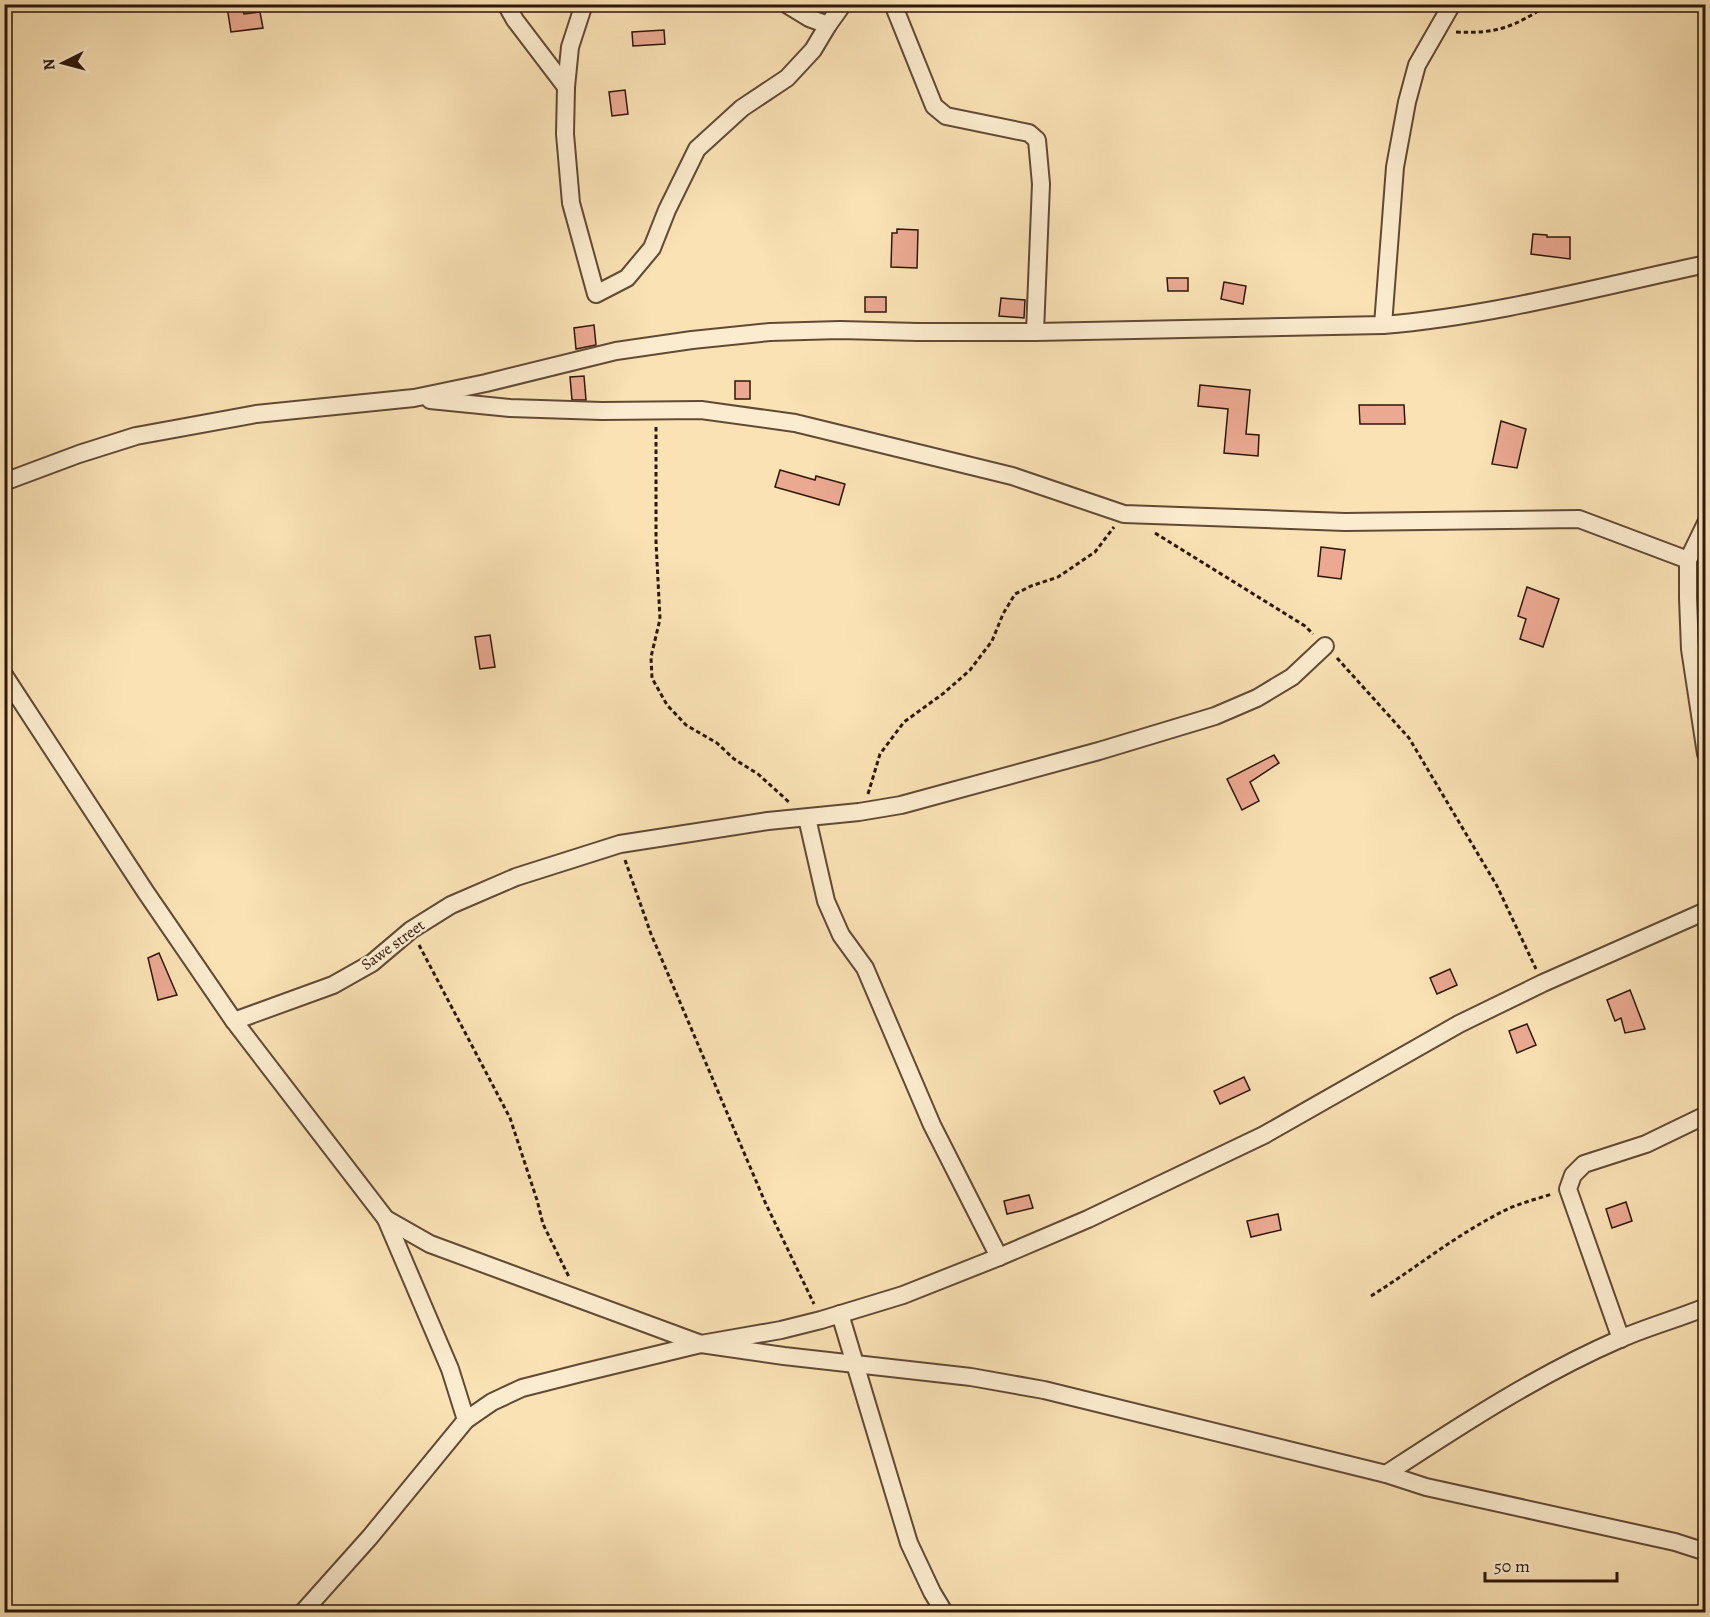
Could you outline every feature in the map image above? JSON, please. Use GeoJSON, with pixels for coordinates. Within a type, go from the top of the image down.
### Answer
{"type":"FeatureCollection","features":[{"type":"Feature","properties":{"kind":"street"},"geometry":{"type":"LineString","coordinates":[[506,4],[515,20],[566,87]]}},
{"type":"Feature","properties":{"kind":"street"},"geometry":{"type":"LineString","coordinates":[[584,4],[570,47],[565,134],[575,223],[596,294],[627,278],[652,248],[667,210],[697,149],[742,108],[787,78],[813,50],[843,4]]}},
{"type":"Feature","properties":{"kind":"street"},"geometry":{"type":"LineString","coordinates":[[786,4],[808,18],[828,25]]}},
{"type":"Feature","properties":{"kind":"street"},"geometry":{"type":"LineString","coordinates":[[893,4],[934,106],[946,116],[1029,133],[1037,140],[1041,184],[1035,332]]}},
{"type":"Feature","properties":{"kind":"street"},"geometry":{"type":"LineString","coordinates":[[1383,325],[1395,167],[1407,102],[1417,65],[1452,4]]}},
{"type":"Feature","properties":{"kind":"street"},"geometry":{"type":"LineString","coordinates":[[4,482],[136,436],[256,414],[414,398],[616,351],[770,332],[840,330],[1035,332],[1383,325],[1521,305],[1706,264]]}},
{"type":"Feature","properties":{"kind":"street"},"geometry":{"type":"LineString","coordinates":[[414,398],[510,408],[701,410],[795,423],[1012,476],[1124,514],[1345,522],[1579,519],[1688,560]]}},
{"type":"Feature","properties":{"kind":"street"},"geometry":{"type":"LineString","coordinates":[[1706,523],[1688,560],[1690,649],[1706,754]]}},
{"type":"Feature","properties":{"kind":"street","name":"Sawe street"},"geometry":{"type":"LineString","coordinates":[[234,1021],[333,985],[372,963],[411,930],[451,905],[516,878],[620,844],[768,821],[860,812],[953,792],[1215,716],[1257,698],[1292,677],[1325,646]]}},
{"type":"Feature","properties":{"kind":"street"},"geometry":{"type":"LineString","coordinates":[[4,675],[145,891],[234,1021],[386,1219],[450,1369],[466,1420]]}},
{"type":"Feature","properties":{"kind":"street"},"geometry":{"type":"LineString","coordinates":[[807,818],[826,901],[841,935],[865,968],[932,1125],[999,1257]]}},
{"type":"Feature","properties":{"kind":"street"},"geometry":{"type":"LineString","coordinates":[[303,1612],[370,1538],[466,1420],[492,1402],[522,1388],[701,1344],[781,1330],[821,1320],[903,1295],[999,1257],[1088,1219],[1264,1136],[1459,1024],[1543,983],[1706,911]]}},
{"type":"Feature","properties":{"kind":"street"},"geometry":{"type":"LineString","coordinates":[[1620,1339],[1568,1189],[1573,1175],[1584,1164],[1646,1144],[1706,1115]]}},
{"type":"Feature","properties":{"kind":"street"},"geometry":{"type":"LineString","coordinates":[[386,1219],[430,1244],[701,1344],[784,1356],[854,1362],[971,1377],[1044,1390],[1386,1474],[1426,1486],[1675,1542],[1706,1552]]}},
{"type":"Feature","properties":{"kind":"street"},"geometry":{"type":"LineString","coordinates":[[1386,1474],[1495,1404],[1620,1339],[1706,1308]]}},
{"type":"Feature","properties":{"kind":"street"},"geometry":{"type":"LineString","coordinates":[[840,1314],[909,1543],[944,1612]]}},
{"type":"Feature","properties":{"kind":"path"},"geometry":{"type":"LineString","coordinates":[[1436,30],[1492,32],[1523,21],[1549,4]]}},
{"type":"Feature","properties":{"kind":"path"},"geometry":{"type":"LineString","coordinates":[[656,411],[656,542],[660,619],[651,657],[652,678],[667,705],[686,724],[717,743],[734,759],[758,774],[807,818]]}},
{"type":"Feature","properties":{"kind":"path"},"geometry":{"type":"LineString","coordinates":[[860,812],[880,754],[904,722],[944,693],[970,670],[992,641],[1003,614],[1015,594],[1058,577],[1095,552],[1124,514]]}},
{"type":"Feature","properties":{"kind":"path"},"geometry":{"type":"LineString","coordinates":[[1154,532],[1305,626],[1409,738],[1497,886],[1543,983]]}},
{"type":"Feature","properties":{"kind":"path"},"geometry":{"type":"LineString","coordinates":[[620,844],[656,945],[765,1202],[821,1320]]}},
{"type":"Feature","properties":{"kind":"path"},"geometry":{"type":"LineString","coordinates":[[411,930],[510,1118],[543,1224],[581,1301]]}},
{"type":"Feature","properties":{"kind":"path"},"geometry":{"type":"LineString","coordinates":[[1371,1296],[1404,1276],[1440,1248],[1497,1214],[1568,1189]]}},
{"type":"Feature","properties":{"kind":"building"},"geometry":{"type":"Polygon","coordinates":[[[242,5],[244,14],[260,12],[263,28],[231,32],[227,7],[242,5]]]}},
{"type":"Feature","properties":{"kind":"building"},"geometry":{"type":"Polygon","coordinates":[[[664,30],[665,44],[633,46],[632,32],[664,30]]]}},
{"type":"Feature","properties":{"kind":"building"},"geometry":{"type":"Polygon","coordinates":[[[625,90],[628,114],[612,116],[609,92],[625,90]]]}},
{"type":"Feature","properties":{"kind":"building"},"geometry":{"type":"Polygon","coordinates":[[[897,229],[918,230],[917,268],[891,267],[892,233],[897,233],[897,229]]]}},
{"type":"Feature","properties":{"kind":"building"},"geometry":{"type":"Polygon","coordinates":[[[1533,234],[1547,235],[1547,237],[1570,237],[1570,259],[1531,254],[1533,234]]]}},
{"type":"Feature","properties":{"kind":"building"},"geometry":{"type":"Polygon","coordinates":[[[1167,278],[1188,278],[1188,291],[1168,291],[1167,278]]]}},
{"type":"Feature","properties":{"kind":"building"},"geometry":{"type":"Polygon","coordinates":[[[1224,282],[1246,286],[1243,304],[1221,299],[1224,282]]]}},
{"type":"Feature","properties":{"kind":"building"},"geometry":{"type":"Polygon","coordinates":[[[865,297],[886,297],[886,312],[865,312],[865,297]]]}},
{"type":"Feature","properties":{"kind":"building"},"geometry":{"type":"Polygon","coordinates":[[[1001,298],[1025,300],[1024,318],[999,316],[1001,298]]]}},
{"type":"Feature","properties":{"kind":"building"},"geometry":{"type":"Polygon","coordinates":[[[594,325],[596,345],[576,349],[574,328],[594,325]]]}},
{"type":"Feature","properties":{"kind":"building"},"geometry":{"type":"Polygon","coordinates":[[[584,376],[586,400],[572,400],[570,377],[584,376]]]}},
{"type":"Feature","properties":{"kind":"building"},"geometry":{"type":"Polygon","coordinates":[[[735,381],[750,381],[750,399],[735,399],[735,381]]]}},
{"type":"Feature","properties":{"kind":"building"},"geometry":{"type":"Polygon","coordinates":[[[1200,385],[1250,390],[1246,434],[1259,435],[1258,456],[1224,453],[1228,409],[1198,406],[1200,385]]]}},
{"type":"Feature","properties":{"kind":"building"},"geometry":{"type":"Polygon","coordinates":[[[1359,405],[1404,405],[1405,424],[1360,424],[1359,405]]]}},
{"type":"Feature","properties":{"kind":"building"},"geometry":{"type":"Polygon","coordinates":[[[1501,421],[1526,429],[1517,468],[1492,464],[1501,421]]]}},
{"type":"Feature","properties":{"kind":"building"},"geometry":{"type":"Polygon","coordinates":[[[780,470],[815,480],[816,476],[845,484],[839,505],[775,487],[780,470]]]}},
{"type":"Feature","properties":{"kind":"building"},"geometry":{"type":"Polygon","coordinates":[[[1321,547],[1345,550],[1341,579],[1318,576],[1321,547]]]}},
{"type":"Feature","properties":{"kind":"building"},"geometry":{"type":"Polygon","coordinates":[[[1527,587],[1559,599],[1543,647],[1520,639],[1526,619],[1518,616],[1527,587]]]}},
{"type":"Feature","properties":{"kind":"building"},"geometry":{"type":"Polygon","coordinates":[[[490,635],[495,667],[480,669],[475,637],[490,635]]]}},
{"type":"Feature","properties":{"kind":"building"},"geometry":{"type":"Polygon","coordinates":[[[1274,755],[1279,763],[1250,782],[1259,801],[1242,810],[1227,779],[1274,755]]]}},
{"type":"Feature","properties":{"kind":"building"},"geometry":{"type":"Polygon","coordinates":[[[159,953],[177,995],[158,1000],[148,958],[159,953]]]}},
{"type":"Feature","properties":{"kind":"building"},"geometry":{"type":"Polygon","coordinates":[[[1450,969],[1457,985],[1437,994],[1430,978],[1450,969]]]}},
{"type":"Feature","properties":{"kind":"building"},"geometry":{"type":"Polygon","coordinates":[[[1630,990],[1645,1029],[1625,1033],[1621,1018],[1615,1021],[1607,1000],[1630,990]]]}},
{"type":"Feature","properties":{"kind":"building"},"geometry":{"type":"Polygon","coordinates":[[[1527,1024],[1536,1045],[1517,1053],[1509,1031],[1527,1024]]]}},
{"type":"Feature","properties":{"kind":"building"},"geometry":{"type":"Polygon","coordinates":[[[1244,1077],[1250,1090],[1220,1104],[1214,1091],[1244,1077]]]}},
{"type":"Feature","properties":{"kind":"building"},"geometry":{"type":"Polygon","coordinates":[[[1029,1195],[1033,1208],[1007,1214],[1004,1201],[1029,1195]]]}},
{"type":"Feature","properties":{"kind":"building"},"geometry":{"type":"Polygon","coordinates":[[[1626,1202],[1632,1221],[1612,1228],[1606,1209],[1626,1202]]]}},
{"type":"Feature","properties":{"kind":"building"},"geometry":{"type":"Polygon","coordinates":[[[1278,1214],[1281,1230],[1251,1237],[1247,1221],[1278,1214]]]}}]}
